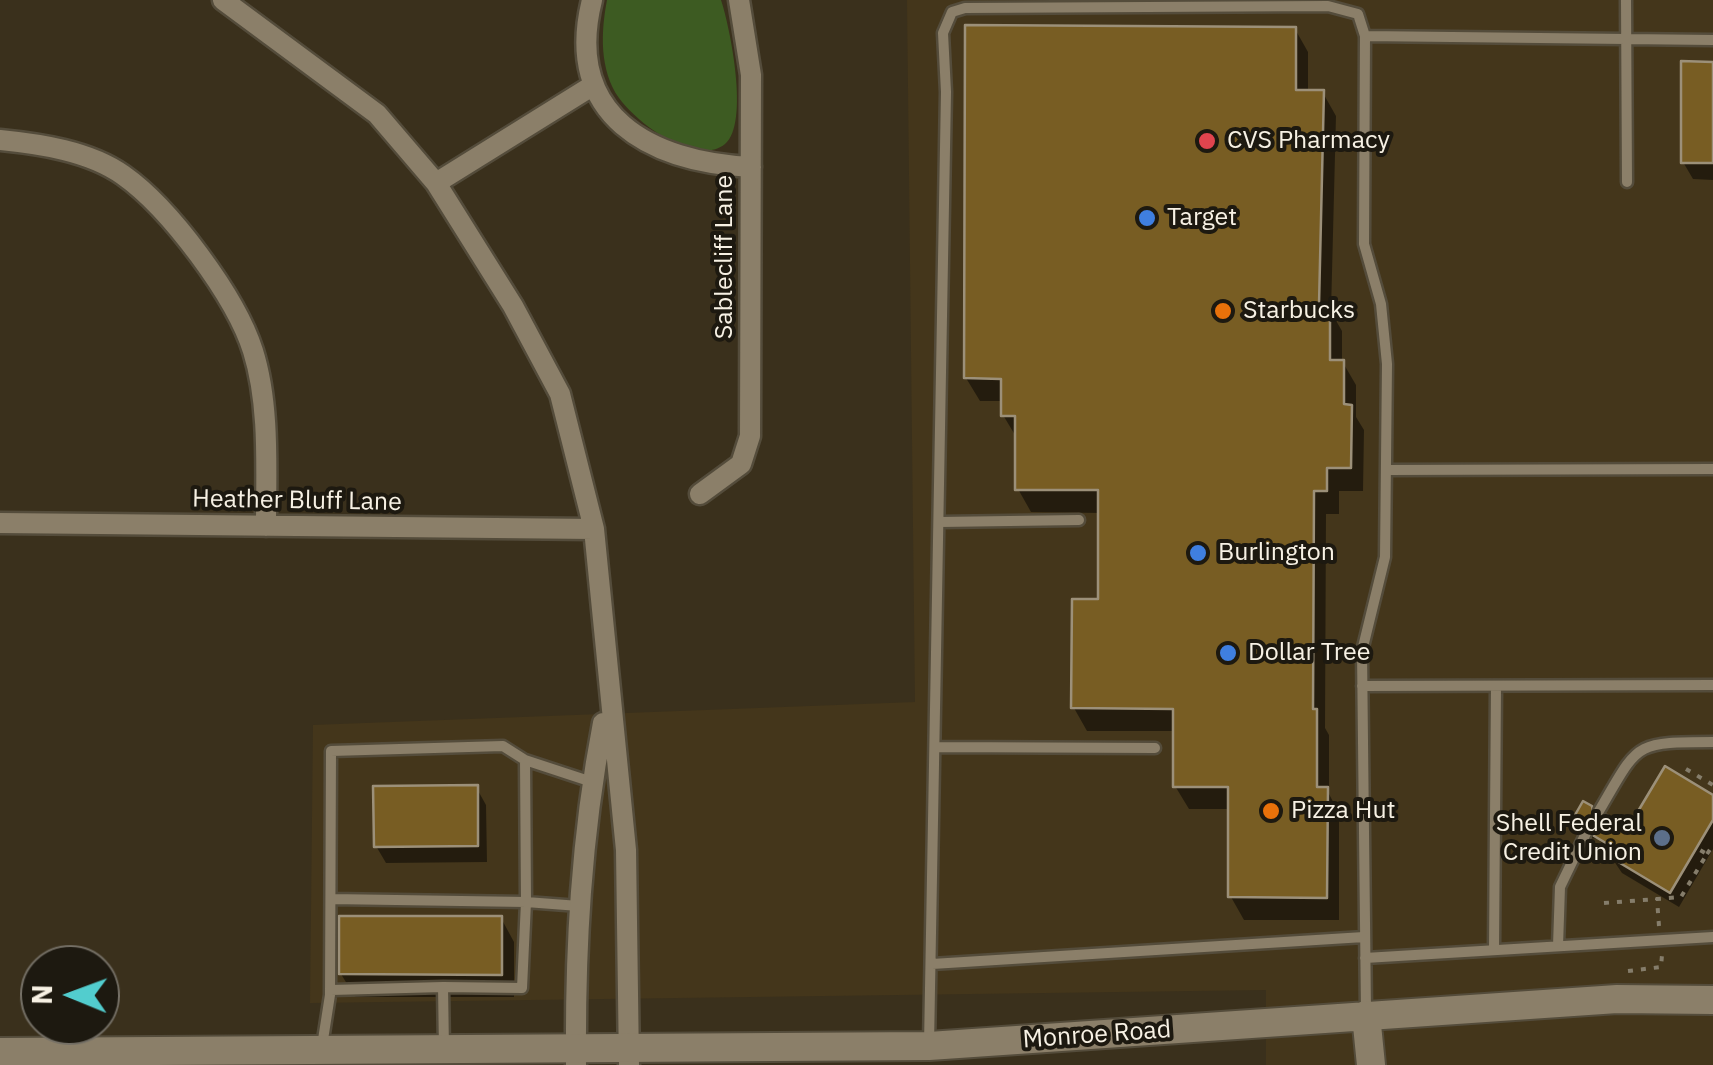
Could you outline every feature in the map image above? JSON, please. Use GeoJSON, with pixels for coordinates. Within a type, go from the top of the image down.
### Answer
{"type":"FeatureCollection","features":[{"type":"Feature","properties":{"kind":"main road","name":"Monroe Road"},"geometry":{"type":"LineString","coordinates":[[0,1052],[321,1059],[444,1050],[576,1056],[929,1056],[1366,1016],[1617,999],[1713,1000]]}},
{"type":"Feature","properties":{"kind":"main road"},"geometry":{"type":"LineString","coordinates":[[1366,1016],[1371,1065]]}},
{"type":"Feature","properties":{"kind":"street"},"geometry":{"type":"LineString","coordinates":[[223,0],[376,114],[436,183],[512,306],[560,394],[594,529],[608,702],[626,850],[629,1056]]}},
{"type":"Feature","properties":{"kind":"street"},"geometry":{"type":"LineString","coordinates":[[592,0],[587,54],[592,86],[647,145],[679,159],[751,167]]}},
{"type":"Feature","properties":{"kind":"street","name":"Sablecliff Lane"},"geometry":{"type":"LineString","coordinates":[[700,494],[741,464],[750,436],[752,75],[739,0]]}},
{"type":"Feature","properties":{"kind":"street"},"geometry":{"type":"LineString","coordinates":[[436,183],[592,86]]}},
{"type":"Feature","properties":{"kind":"street"},"geometry":{"type":"LineString","coordinates":[[0,140],[48,144],[123,174],[197,254],[235,309],[254,352],[265,448],[266,526]]}},
{"type":"Feature","properties":{"kind":"street","name":"Heather Bluff Lane"},"geometry":{"type":"LineString","coordinates":[[0,522],[594,529]]}},
{"type":"Feature","properties":{"kind":"street"},"geometry":{"type":"LineString","coordinates":[[576,1056],[578,906],[592,782],[608,702]]}},
{"type":"Feature","properties":{"kind":"lane"},"geometry":{"type":"LineString","coordinates":[[1626,0],[1628,182]]}},
{"type":"Feature","properties":{"kind":"lane"},"geometry":{"type":"LineString","coordinates":[[929,1056],[940,522],[944,32],[952,12],[965,8],[1328,6],[1358,14],[1365,36],[1364,244],[1381,304],[1385,340],[1385,557],[1363,643],[1366,1016]]}},
{"type":"Feature","properties":{"kind":"lane"},"geometry":{"type":"LineString","coordinates":[[1365,36],[1713,40]]}},
{"type":"Feature","properties":{"kind":"lane"},"geometry":{"type":"LineString","coordinates":[[1386,470],[1713,469]]}},
{"type":"Feature","properties":{"kind":"lane"},"geometry":{"type":"LineString","coordinates":[[940,522],[1079,520]]}},
{"type":"Feature","properties":{"kind":"lane"},"geometry":{"type":"LineString","coordinates":[[1362,686],[1713,685]]}},
{"type":"Feature","properties":{"kind":"lane"},"geometry":{"type":"LineString","coordinates":[[1494,950],[1496,686]]}},
{"type":"Feature","properties":{"kind":"lane"},"geometry":{"type":"LineString","coordinates":[[1599,811],[1633,753],[1643,746],[1713,742]]}},
{"type":"Feature","properties":{"kind":"lane"},"geometry":{"type":"LineString","coordinates":[[321,1059],[330,990],[331,751],[502,746],[525,760],[592,782]]}},
{"type":"Feature","properties":{"kind":"lane"},"geometry":{"type":"LineString","coordinates":[[936,746],[1155,748]]}},
{"type":"Feature","properties":{"kind":"lane"},"geometry":{"type":"LineString","coordinates":[[330,990],[522,988],[525,760]]}},
{"type":"Feature","properties":{"kind":"lane"},"geometry":{"type":"LineString","coordinates":[[1558,946],[1560,888],[1588,832]]}},
{"type":"Feature","properties":{"kind":"lane"},"geometry":{"type":"LineString","coordinates":[[331,898],[578,906]]}},
{"type":"Feature","properties":{"kind":"lane"},"geometry":{"type":"LineString","coordinates":[[1364,958],[1713,936]]}},
{"type":"Feature","properties":{"kind":"lane"},"geometry":{"type":"LineString","coordinates":[[932,964],[1364,938]]}},
{"type":"Feature","properties":{"kind":"lane"},"geometry":{"type":"LineString","coordinates":[[443,987],[444,1050]]}},
{"type":"Feature","properties":{"kind":"path"},"geometry":{"type":"LineString","coordinates":[[1686,769],[1713,784]]}},
{"type":"Feature","properties":{"kind":"path"},"geometry":{"type":"LineString","coordinates":[[1604,904],[1681,897],[1713,844]]}},
{"type":"Feature","properties":{"kind":"path"},"geometry":{"type":"LineString","coordinates":[[1696,848],[1708,854]]}},
{"type":"Feature","properties":{"kind":"path"},"geometry":{"type":"LineString","coordinates":[[1621,975],[1662,966],[1656,900]]}},
{"type":"Feature","properties":{"kind":"shaded area"},"geometry":{"type":"Polygon","coordinates":[[[907,0],[1713,0],[1713,1065],[1266,1065],[1266,990],[310,1003],[313,725],[915,702],[907,0]]]}},
{"type":"Feature","properties":{"kind":"green space"},"geometry":{"type":"Polygon","coordinates":[[[607,0],[721,0],[733,52],[737,97],[732,133],[725,144],[713,150],[683,146],[652,129],[627,108],[612,87],[603,50],[607,0]]]}},
{"type":"Feature","properties":{"kind":"building"},"geometry":{"type":"Polygon","coordinates":[[[965,25],[1296,27],[1296,90],[1324,90],[1319,305],[1330,306],[1330,360],[1344,360],[1344,404],[1352,405],[1351,468],[1327,468],[1327,491],[1314,491],[1313,709],[1317,709],[1317,787],[1328,787],[1327,898],[1228,897],[1228,787],[1173,787],[1173,709],[1071,708],[1072,599],[1098,599],[1098,490],[1015,490],[1015,416],[1001,416],[1001,379],[964,378],[965,25]]]}},
{"type":"Feature","properties":{"kind":"building"},"geometry":{"type":"Polygon","coordinates":[[[1681,61],[1713,62],[1713,163],[1681,163],[1681,61]]]}},
{"type":"Feature","properties":{"kind":"building","name":"Shell Federal Credit Union"},"geometry":{"type":"Polygon","coordinates":[[[1665,766],[1713,795],[1713,820],[1670,893],[1610,857],[1616,849],[1594,836],[1592,824],[1579,827],[1571,822],[1583,801],[1592,806],[1594,818],[1607,815],[1628,828],[1665,766]]]}},
{"type":"Feature","properties":{"kind":"building"},"geometry":{"type":"Polygon","coordinates":[[[478,785],[478,846],[374,847],[373,786],[478,785]]]}},
{"type":"Feature","properties":{"kind":"building"},"geometry":{"type":"Polygon","coordinates":[[[339,916],[502,916],[502,975],[339,974],[339,916]]]}},
{"type":"Feature","properties":{"kind":"place","name":"CVS Pharmacy"},"geometry":{"type":"Point","coordinates":[1207,141]}},
{"type":"Feature","properties":{"kind":"place","name":"Target"},"geometry":{"type":"Point","coordinates":[1147,218]}},
{"type":"Feature","properties":{"kind":"place","name":"Starbucks"},"geometry":{"type":"Point","coordinates":[1223,311]}},
{"type":"Feature","properties":{"kind":"place","name":"Burlington"},"geometry":{"type":"Point","coordinates":[1198,553]}},
{"type":"Feature","properties":{"kind":"place","name":"Dollar Tree"},"geometry":{"type":"Point","coordinates":[1228,653]}},
{"type":"Feature","properties":{"kind":"place","name":"Pizza Hut"},"geometry":{"type":"Point","coordinates":[1271,811]}},
{"type":"Feature","properties":{"kind":"place","name":"Shell Federal Credit Union"},"geometry":{"type":"Point","coordinates":[1662,838]}}]}
